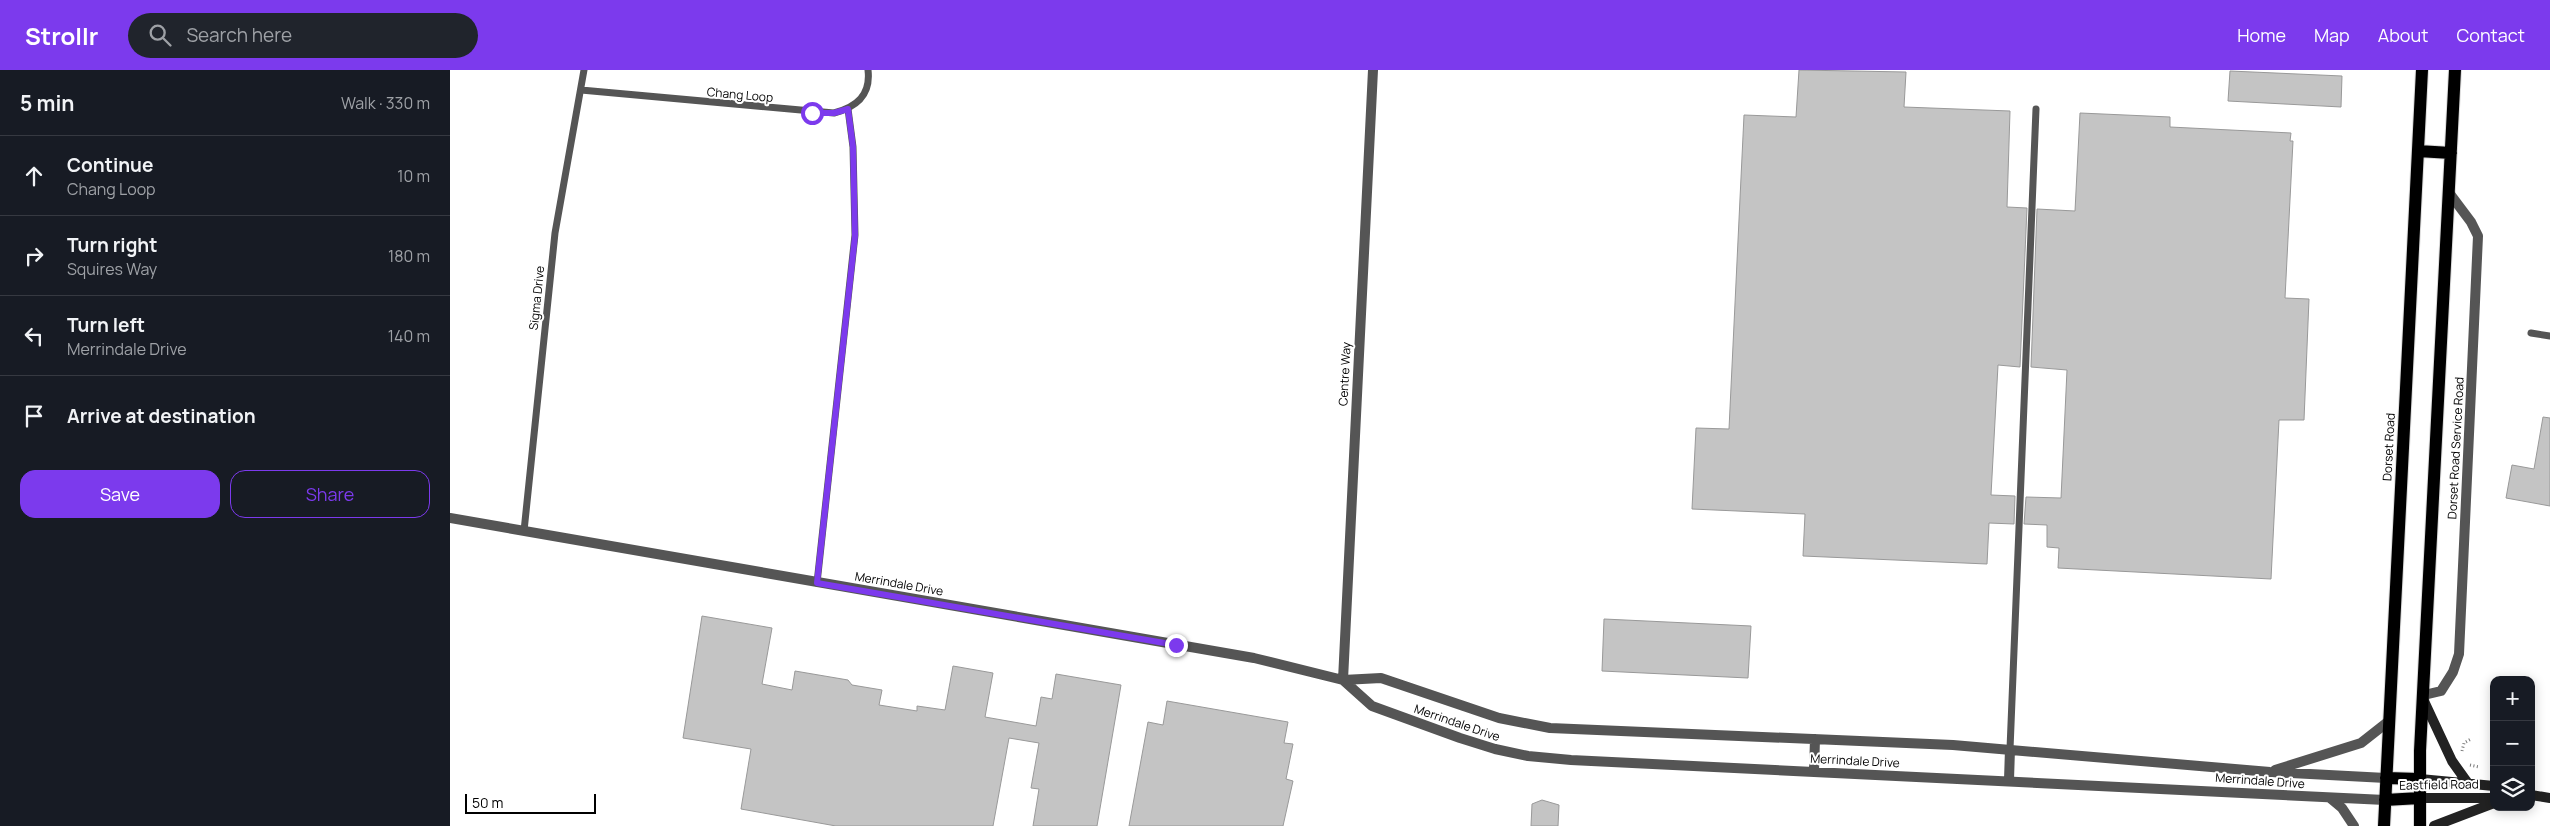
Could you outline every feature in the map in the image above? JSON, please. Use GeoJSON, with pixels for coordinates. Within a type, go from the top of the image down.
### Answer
{"type":"FeatureCollection","features":[{"type":"Feature","properties":{"kind":"main road","name":"Dorset Road"},"geometry":{"type":"LineString","coordinates":[[2384,826],[2422,70]]}},
{"type":"Feature","properties":{"kind":"main road"},"geometry":{"type":"LineString","coordinates":[[2420,826],[2420,779],[2455,70]]}},
{"type":"Feature","properties":{"kind":"main road"},"geometry":{"type":"LineString","coordinates":[[2418,151],[2451,153]]}},
{"type":"Feature","properties":{"kind":"main road"},"geometry":{"type":"LineString","coordinates":[[2424,698],[2452,762],[2467,782]]}},
{"type":"Feature","properties":{"kind":"main road","name":"Eastfield Road"},"geometry":{"type":"LineString","coordinates":[[2386,778],[2467,782],[2490,785]]}},
{"type":"Feature","properties":{"kind":"main road"},"geometry":{"type":"LineString","coordinates":[[2535,796],[2550,798]]}},
{"type":"Feature","properties":{"kind":"main road","name":"Eastfield Road"},"geometry":{"type":"LineString","coordinates":[[2385,800],[2490,798]]}},
{"type":"Feature","properties":{"kind":"main road"},"geometry":{"type":"LineString","coordinates":[[2434,826],[2490,805]]}},
{"type":"Feature","properties":{"kind":"street","name":"Centre Way"},"geometry":{"type":"LineString","coordinates":[[1343,680],[1373,70]]}},
{"type":"Feature","properties":{"kind":"street","name":"Dorset Road Service Road"},"geometry":{"type":"LineString","coordinates":[[2424,698],[2441,691],[2453,672],[2459,654],[2478,236],[2471,222],[2450,194]]}},
{"type":"Feature","properties":{"kind":"street","name":"Merrindale Drive"},"geometry":{"type":"LineString","coordinates":[[450,518],[1254,658],[1343,680],[1381,678],[1499,718],[1550,728],[2010,749],[2270,772],[2386,778]]}},
{"type":"Feature","properties":{"kind":"street","name":"Merrindale Drive"},"geometry":{"type":"LineString","coordinates":[[1343,680],[1372,706],[1495,750],[1528,756],[2385,800]]}},
{"type":"Feature","properties":{"kind":"street"},"geometry":{"type":"LineString","coordinates":[[2270,772],[2361,743],[2389,721]]}},
{"type":"Feature","properties":{"kind":"street"},"geometry":{"type":"LineString","coordinates":[[1814,771],[1815,739]]}},
{"type":"Feature","properties":{"kind":"street"},"geometry":{"type":"LineString","coordinates":[[2009,780],[2010,749]]}},
{"type":"Feature","properties":{"kind":"street"},"geometry":{"type":"LineString","coordinates":[[2330,798],[2342,808],[2354,826]]}},
{"type":"Feature","properties":{"kind":"lane","name":"Sigma Drive"},"geometry":{"type":"LineString","coordinates":[[524,531],[555,233],[584,70]]}},
{"type":"Feature","properties":{"kind":"lane"},"geometry":{"type":"LineString","coordinates":[[817,583],[855,236],[853,147],[848,109],[860,101],[867,92],[868,70]]}},
{"type":"Feature","properties":{"kind":"lane","name":"Chang Loop"},"geometry":{"type":"LineString","coordinates":[[581,90],[812,113],[834,113],[848,109]]}},
{"type":"Feature","properties":{"kind":"lane"},"geometry":{"type":"LineString","coordinates":[[2010,749],[2036,109]]}},
{"type":"Feature","properties":{"kind":"lane"},"geometry":{"type":"LineString","coordinates":[[2531,333],[2550,336]]}},
{"type":"Feature","properties":{"kind":"building"},"geometry":{"type":"Polygon","coordinates":[[[1799,70],[1906,72],[1904,107],[2010,111],[2007,207],[2027,208],[2020,367],[1998,365],[1991,495],[2015,496],[2014,524],[1989,523],[1987,564],[1803,556],[1805,514],[1692,509],[1696,428],[1729,429],[1744,115],[1796,117],[1799,70]]]}},
{"type":"Feature","properties":{"kind":"building"},"geometry":{"type":"Polygon","coordinates":[[[2230,71],[2342,76],[2341,107],[2228,101],[2230,71]]]}},
{"type":"Feature","properties":{"kind":"building"},"geometry":{"type":"Polygon","coordinates":[[[2080,113],[2170,117],[2170,127],[2291,133],[2290,141],[2293,141],[2285,298],[2309,299],[2304,420],[2279,420],[2271,579],[2058,568],[2059,548],[2047,547],[2047,525],[2024,524],[2026,497],[2061,498],[2067,370],[2031,367],[2037,209],[2075,211],[2080,113]]]}},
{"type":"Feature","properties":{"kind":"building"},"geometry":{"type":"Polygon","coordinates":[[[2543,417],[2550,418],[2550,506],[2506,498],[2512,465],[2534,469],[2543,417]]]}},
{"type":"Feature","properties":{"kind":"building"},"geometry":{"type":"Polygon","coordinates":[[[702,616],[772,628],[762,684],[792,690],[795,671],[848,680],[852,685],[882,690],[879,705],[917,711],[917,706],[945,710],[953,666],[993,673],[985,717],[1036,726],[1041,697],[1052,699],[1056,674],[1121,685],[1097,826],[1033,826],[1039,789],[1031,788],[1039,743],[1009,738],[993,826],[836,826],[741,809],[751,749],[683,738],[702,616]]]}},
{"type":"Feature","properties":{"kind":"building"},"geometry":{"type":"Polygon","coordinates":[[[1604,619],[1751,626],[1748,678],[1602,671],[1604,619]]]}},
{"type":"Feature","properties":{"kind":"building"},"geometry":{"type":"Polygon","coordinates":[[[1167,701],[1288,722],[1284,743],[1293,744],[1286,779],[1293,781],[1283,826],[1129,826],[1148,722],[1163,725],[1167,701]]]}},
{"type":"Feature","properties":{"kind":"building"},"geometry":{"type":"Polygon","coordinates":[[[1542,800],[1559,805],[1558,826],[1531,826],[1532,804],[1542,800]]]}},
{"type":"Feature","properties":{"kind":"route"},"geometry":{"type":"LineString","coordinates":[[812,113],[834,113],[848,109],[853,147],[855,236],[817,583],[1176,645]]}}]}
